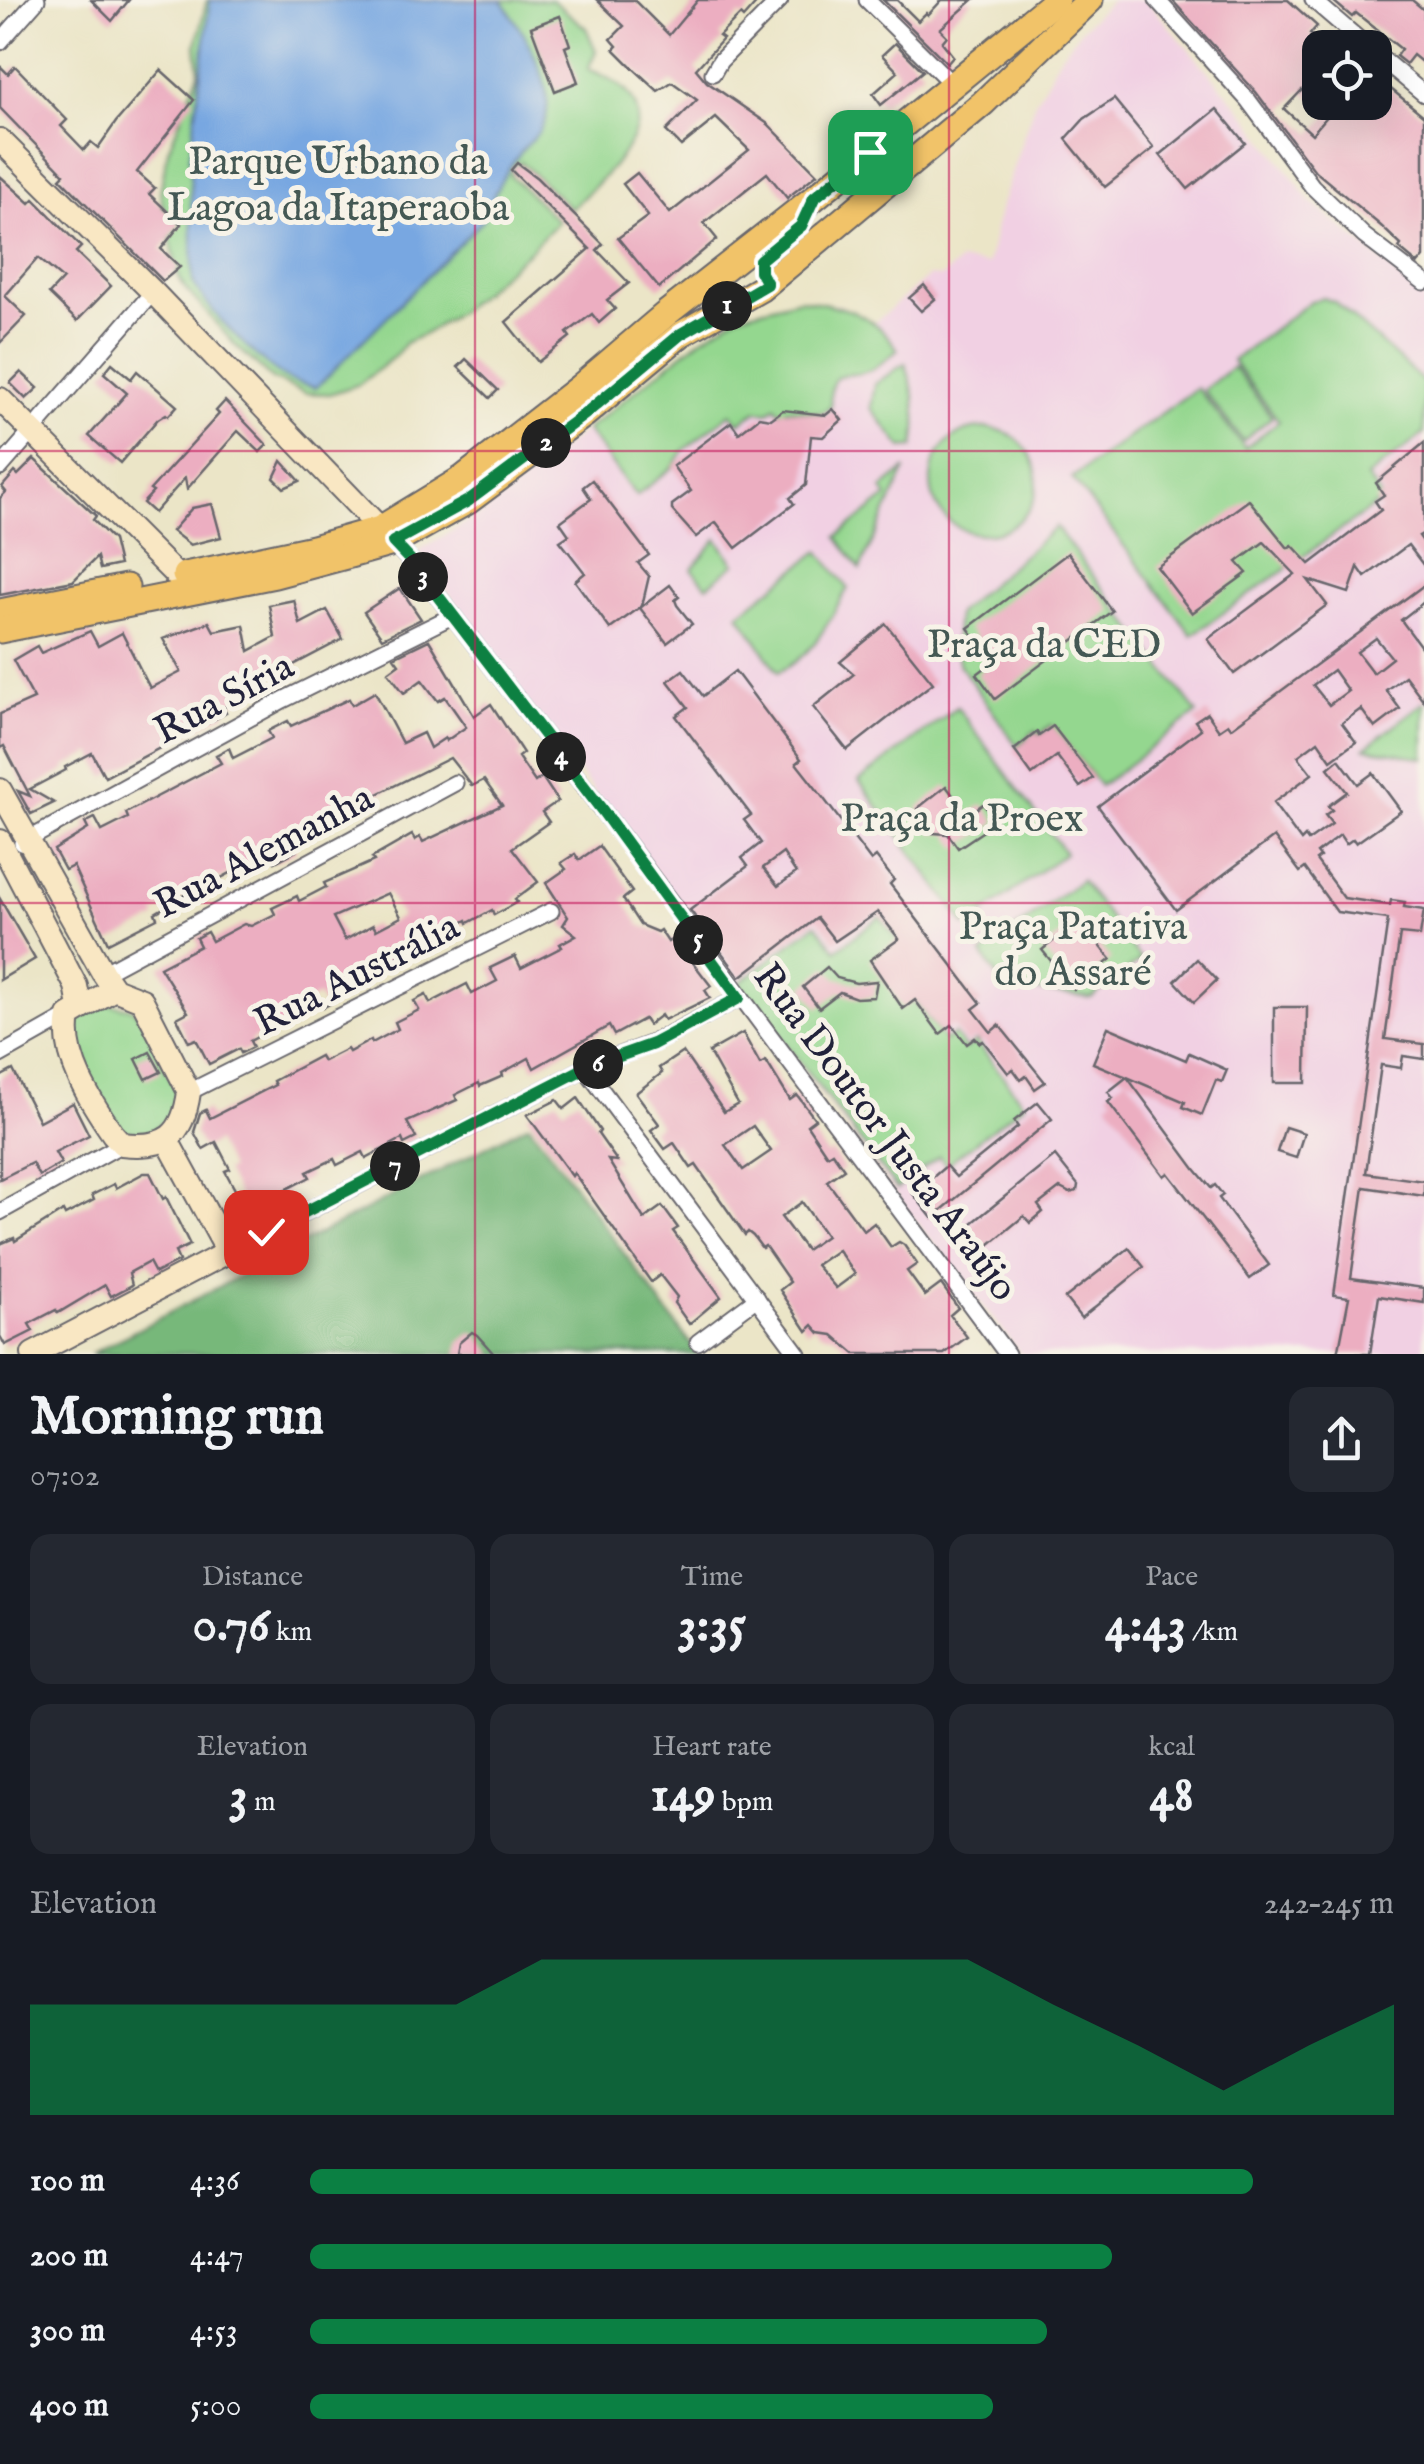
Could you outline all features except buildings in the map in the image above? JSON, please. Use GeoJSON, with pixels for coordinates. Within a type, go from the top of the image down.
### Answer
{"type":"FeatureCollection","features":[{"type":"Feature","properties":{"kind":"main road"},"geometry":{"type":"LineString","coordinates":[[387,536],[814,198],[1056,0]]}},
{"type":"Feature","properties":{"kind":"main road"},"geometry":{"type":"LineString","coordinates":[[0,612],[185,584],[275,575],[387,536],[468,501],[585,414],[681,334],[767,284],[983,103],[1090,0]]}},
{"type":"Feature","properties":{"kind":"main road"},"geometry":{"type":"LineString","coordinates":[[953,84],[983,103]]}},
{"type":"Feature","properties":{"kind":"main road"},"geometry":{"type":"LineString","coordinates":[[767,284],[760,271],[760,260],[801,226],[814,198]]}},
{"type":"Feature","properties":{"kind":"main road"},"geometry":{"type":"LineString","coordinates":[[0,630],[185,584]]}},
{"type":"Feature","properties":{"kind":"street"},"geometry":{"type":"LineString","coordinates":[[0,42],[37,0]]}},
{"type":"Feature","properties":{"kind":"street"},"geometry":{"type":"LineString","coordinates":[[713,72],[780,0]]}},
{"type":"Feature","properties":{"kind":"street"},"geometry":{"type":"LineString","coordinates":[[866,0],[953,84]]}},
{"type":"Feature","properties":{"kind":"street"},"geometry":{"type":"LineString","coordinates":[[1157,0],[1248,100],[1312,186],[1364,236],[1424,282]]}},
{"type":"Feature","properties":{"kind":"street"},"geometry":{"type":"LineString","coordinates":[[1313,0],[1348,30]]}},
{"type":"Feature","properties":{"kind":"street"},"geometry":{"type":"LineString","coordinates":[[1392,67],[1424,94]]}},
{"type":"Feature","properties":{"kind":"street","name":"Rua Doutor Justa Araújo"},"geometry":{"type":"LineString","coordinates":[[0,140],[153,292],[387,536],[613,824],[1008,1354]]}},
{"type":"Feature","properties":{"kind":"street"},"geometry":{"type":"LineString","coordinates":[[0,468],[153,292]]}},
{"type":"Feature","properties":{"kind":"street"},"geometry":{"type":"LineString","coordinates":[[0,399],[185,584]]}},
{"type":"Feature","properties":{"kind":"street","name":"Rua Síria"},"geometry":{"type":"LineString","coordinates":[[8,847],[283,700],[452,616]]}},
{"type":"Feature","properties":{"kind":"street","name":"Rua Alemanha"},"geometry":{"type":"LineString","coordinates":[[108,981],[455,783]]}},
{"type":"Feature","properties":{"kind":"street"},"geometry":{"type":"LineString","coordinates":[[0,790],[8,847],[76,986],[74,1012],[66,1030],[72,1059],[106,1125],[122,1144]]}},
{"type":"Feature","properties":{"kind":"street"},"geometry":{"type":"LineString","coordinates":[[0,1212],[122,1144],[146,1146],[167,1140],[184,1118],[189,1092],[142,1000],[108,981],[8,847]]}},
{"type":"Feature","properties":{"kind":"street","name":"Rua Austrália"},"geometry":{"type":"LineString","coordinates":[[189,1092],[552,911]]}},
{"type":"Feature","properties":{"kind":"street"},"geometry":{"type":"LineString","coordinates":[[0,1055],[74,1012],[108,981]]}},
{"type":"Feature","properties":{"kind":"street"},"geometry":{"type":"LineString","coordinates":[[34,1354],[585,1068],[653,1044],[739,998]]}},
{"type":"Feature","properties":{"kind":"street"},"geometry":{"type":"LineString","coordinates":[[585,1068],[798,1354]]}},
{"type":"Feature","properties":{"kind":"street"},"geometry":{"type":"LineString","coordinates":[[167,1140],[228,1252]]}},
{"type":"Feature","properties":{"kind":"street"},"geometry":{"type":"LineString","coordinates":[[698,1342],[757,1298]]}},
{"type":"Feature","properties":{"kind":"shaded area"},"geometry":{"type":"Polygon","coordinates":[[[1112,0],[1146,0],[1248,117],[1311,202],[1424,295],[1424,478],[1339,542],[1365,576],[1424,533],[1424,1354],[1021,1354],[916,1221],[498,664],[419,550],[483,513],[677,357],[739,315],[799,299],[840,305],[875,322],[929,276],[942,277],[960,261],[988,264],[999,211],[1034,104],[1061,55],[1112,0]]]}},
{"type":"Feature","properties":{"kind":"green space","name":"Parque Urbano da Lagoa da Itaperaoba"},"geometry":{"type":"Polygon","coordinates":[[[207,0],[552,0],[586,28],[596,51],[588,69],[617,84],[633,100],[638,117],[634,136],[607,173],[571,209],[521,162],[510,175],[558,221],[460,311],[405,343],[360,384],[330,394],[305,393],[272,379],[236,346],[178,275],[160,192],[168,150],[199,73],[196,45],[207,0]]]}},
{"type":"Feature","properties":{"kind":"green space"},"geometry":{"type":"Polygon","coordinates":[[[1323,298],[1335,302],[1424,382],[1424,434],[1367,477],[1383,500],[1192,635],[1072,478],[1197,388],[1245,448],[1279,421],[1232,361],[1311,301],[1323,298]]]}},
{"type":"Feature","properties":{"kind":"green space"},"geometry":{"type":"Polygon","coordinates":[[[799,299],[829,304],[868,319],[898,350],[871,370],[836,378],[831,407],[822,413],[788,409],[781,413],[775,407],[768,412],[757,411],[739,423],[731,413],[684,450],[673,467],[636,496],[586,430],[701,339],[739,315],[799,299]]]}},
{"type":"Feature","properties":{"kind":"green space"},"geometry":{"type":"Polygon","coordinates":[[[905,363],[914,394],[917,426],[914,447],[902,448],[871,408],[875,384],[905,363]]]}},
{"type":"Feature","properties":{"kind":"green space"},"geometry":{"type":"Polygon","coordinates":[[[1233,367],[1272,417],[1243,441],[1203,390],[1233,367]]]}},
{"type":"Feature","properties":{"kind":"green space"},"geometry":{"type":"Polygon","coordinates":[[[984,428],[1004,432],[1021,444],[1033,461],[1037,481],[1033,501],[1021,518],[1004,530],[984,534],[964,530],[947,518],[935,501],[931,481],[935,461],[947,444],[964,432],[984,428]]]}},
{"type":"Feature","properties":{"kind":"green space"},"geometry":{"type":"Polygon","coordinates":[[[906,469],[860,569],[837,537],[887,497],[882,489],[906,469]]]}},
{"type":"Feature","properties":{"kind":"green space","name":"Praça da CED"},"geometry":{"type":"Polygon","coordinates":[[[1056,527],[1197,713],[1100,786],[1051,725],[1039,735],[1035,731],[1017,746],[959,664],[955,640],[957,613],[1056,527]]]}},
{"type":"Feature","properties":{"kind":"green space"},"geometry":{"type":"Polygon","coordinates":[[[717,539],[735,564],[707,586],[692,569],[717,539]]]}},
{"type":"Feature","properties":{"kind":"green space"},"geometry":{"type":"Polygon","coordinates":[[[819,551],[848,588],[811,647],[778,672],[739,614],[819,551]]]}},
{"type":"Feature","properties":{"kind":"green space"},"geometry":{"type":"Polygon","coordinates":[[[1424,702],[1424,758],[1365,748],[1424,702]]]}},
{"type":"Feature","properties":{"kind":"green space","name":"Praça da Proex"},"geometry":{"type":"Polygon","coordinates":[[[957,707],[1065,853],[966,926],[859,781],[957,707]]]}},
{"type":"Feature","properties":{"kind":"green space","name":"Praça Patativa do Assaré"},"geometry":{"type":"Polygon","coordinates":[[[1081,880],[1141,960],[1091,998],[1004,986],[982,954],[1081,880]]]}},
{"type":"Feature","properties":{"kind":"green space"},"geometry":{"type":"Polygon","coordinates":[[[880,917],[907,952],[908,992],[945,1041],[954,1034],[966,1049],[976,1041],[1024,1104],[946,1165],[939,1156],[897,1189],[739,983],[816,924],[836,950],[880,917]]]}},
{"type":"Feature","properties":{"kind":"green space"},"geometry":{"type":"Polygon","coordinates":[[[103,1003],[130,1008],[141,1017],[177,1091],[168,1118],[148,1135],[125,1132],[117,1126],[79,1054],[76,1026],[84,1013],[103,1003]]]}},
{"type":"Feature","properties":{"kind":"green space"},"geometry":{"type":"Polygon","coordinates":[[[529,1124],[698,1354],[91,1354],[529,1124]]]}},
{"type":"Feature","properties":{"kind":"water","name":"Parque Urbano da Lagoa da Itaperaoba"},"geometry":{"type":"Polygon","coordinates":[[[210,0],[502,0],[529,44],[544,80],[546,114],[541,128],[504,176],[483,220],[316,388],[286,378],[248,348],[193,282],[190,158],[210,0]]]}},
{"type":"Feature","properties":{"kind":"route"},"geometry":{"type":"LineString","coordinates":[[266,1232],[585,1068],[653,1044],[739,998],[602,810],[393,542],[468,501],[585,414],[681,334],[767,284],[760,271],[760,260],[801,226],[814,198],[870,152]]}}]}
